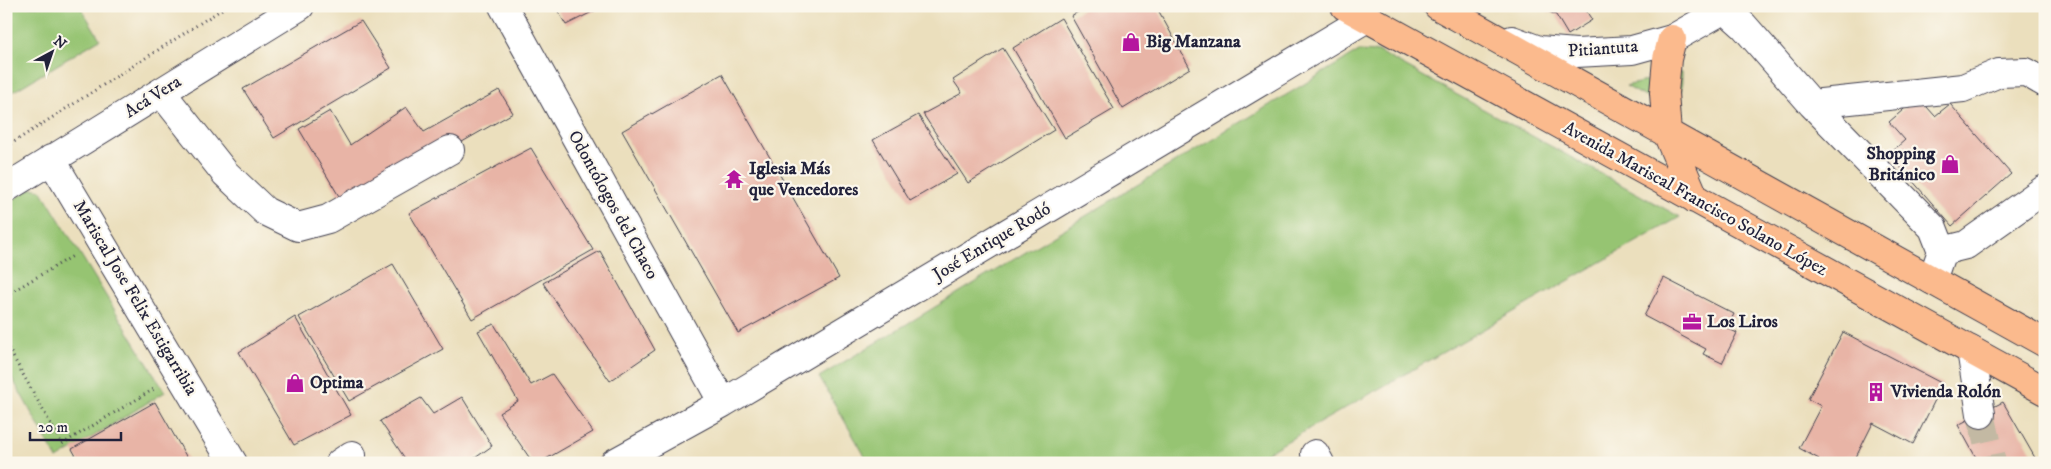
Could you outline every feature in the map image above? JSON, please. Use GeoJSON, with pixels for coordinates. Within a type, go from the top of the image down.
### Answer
{"type":"FeatureCollection","features":[{"type":"Feature","properties":{"kind":"highway"},"geometry":{"type":"LineString","coordinates":[[1438,6],[2045,343]]}},
{"type":"Feature","properties":{"kind":"highway","name":"Avenida Mariscal Francisco Solano López"},"geometry":{"type":"LineString","coordinates":[[1356,12],[2045,391]]}},
{"type":"Feature","properties":{"kind":"highway"},"geometry":{"type":"LineString","coordinates":[[1672,39],[1667,59],[1664,93],[1667,133],[1695,199]]}},
{"type":"Feature","properties":{"kind":"street","name":"Acá Vera"},"geometry":{"type":"LineString","coordinates":[[6,188],[300,6]]}},
{"type":"Feature","properties":{"kind":"street","name":"Odontólogos del Chaco"},"geometry":{"type":"LineString","coordinates":[[503,6],[723,403]]}},
{"type":"Feature","properties":{"kind":"street"},"geometry":{"type":"LineString","coordinates":[[1728,8],[1812,104],[1933,228],[1942,251],[1932,280]]}},
{"type":"Feature","properties":{"kind":"street","name":"Pitiantuta"},"geometry":{"type":"LineString","coordinates":[[1471,24],[1539,50],[1576,53],[1632,50],[1672,39],[1728,8]]}},
{"type":"Feature","properties":{"kind":"street","name":"José Enrique Rodó"},"geometry":{"type":"LineString","coordinates":[[614,463],[723,403],[1356,12]]}},
{"type":"Feature","properties":{"kind":"street"},"geometry":{"type":"LineString","coordinates":[[1812,104],[1963,88],[1999,73],[2026,72],[2045,82]]}},
{"type":"Feature","properties":{"kind":"street"},"geometry":{"type":"LineString","coordinates":[[161,92],[225,172],[266,211],[298,228],[328,219],[450,150]]}},
{"type":"Feature","properties":{"kind":"street","name":"Mariscal Jose Felix Estigarribia"},"geometry":{"type":"LineString","coordinates":[[51,159],[234,463]]}},
{"type":"Feature","properties":{"kind":"street"},"geometry":{"type":"LineString","coordinates":[[1942,251],[1966,245],[2045,189]]}},
{"type":"Feature","properties":{"kind":"street"},"geometry":{"type":"LineString","coordinates":[[1971,350],[1981,414]]}},
{"type":"Feature","properties":{"kind":"path","name":"Acá Vera"},"geometry":{"type":"LineString","coordinates":[[6,147],[227,6]]}},
{"type":"Feature","properties":{"kind":"path"},"geometry":{"type":"LineString","coordinates":[[6,295],[73,256]]}},
{"type":"Feature","properties":{"kind":"path"},"geometry":{"type":"LineString","coordinates":[[6,344],[62,444],[155,388]]}},
{"type":"Feature","properties":{"kind":"green space"},"geometry":{"type":"Polygon","coordinates":[[[6,6],[80,6],[100,39],[6,96],[6,6]]]}},
{"type":"Feature","properties":{"kind":"green space"},"geometry":{"type":"Polygon","coordinates":[[[1359,51],[1379,52],[1680,217],[1249,463],[869,463],[819,377],[1359,51]]]}},
{"type":"Feature","properties":{"kind":"green space"},"geometry":{"type":"Polygon","coordinates":[[[1682,72],[1681,117],[1626,86],[1682,72]]]}},
{"type":"Feature","properties":{"kind":"green space"},"geometry":{"type":"Polygon","coordinates":[[[32,188],[41,190],[165,392],[57,459],[6,367],[6,204],[32,188]]]}},
{"type":"Feature","properties":{"kind":"building"},"geometry":{"type":"Polygon","coordinates":[[[555,6],[604,6],[566,25],[555,6]]]}},
{"type":"Feature","properties":{"kind":"building","name":"Big Manzana"},"geometry":{"type":"Polygon","coordinates":[[[1088,6],[1156,6],[1190,68],[1123,109],[1071,16],[1088,6]]]}},
{"type":"Feature","properties":{"kind":"building"},"geometry":{"type":"Polygon","coordinates":[[[1537,6],[1583,6],[1592,20],[1568,35],[1556,15],[1537,6]]]}},
{"type":"Feature","properties":{"kind":"building"},"geometry":{"type":"Polygon","coordinates":[[[1061,18],[1114,109],[1065,138],[1013,48],[1061,18]]]}},
{"type":"Feature","properties":{"kind":"building"},"geometry":{"type":"Polygon","coordinates":[[[361,21],[391,68],[274,138],[243,89],[361,21]]]}},
{"type":"Feature","properties":{"kind":"building"},"geometry":{"type":"Polygon","coordinates":[[[1003,48],[1054,130],[968,183],[923,114],[962,93],[953,80],[1003,48]]]}},
{"type":"Feature","properties":{"kind":"building"},"geometry":{"type":"Polygon","coordinates":[[[722,74],[839,278],[738,333],[622,131],[722,74]]]}},
{"type":"Feature","properties":{"kind":"building"},"geometry":{"type":"Polygon","coordinates":[[[499,90],[513,113],[346,208],[299,129],[330,111],[350,145],[406,107],[424,132],[499,90]]]}},
{"type":"Feature","properties":{"kind":"building","name":"Shopping Británico"},"geometry":{"type":"Polygon","coordinates":[[[1918,97],[1935,116],[1950,104],[2011,174],[1952,226],[1889,154],[1905,140],[1889,122],[1918,97]]]}},
{"type":"Feature","properties":{"kind":"building"},"geometry":{"type":"Polygon","coordinates":[[[918,115],[957,174],[910,201],[873,140],[918,115]]]}},
{"type":"Feature","properties":{"kind":"building"},"geometry":{"type":"Polygon","coordinates":[[[531,148],[593,250],[472,319],[409,213],[531,148]]]}},
{"type":"Feature","properties":{"kind":"building"},"geometry":{"type":"Polygon","coordinates":[[[600,251],[655,350],[610,381],[543,283],[600,251]]]}},
{"type":"Feature","properties":{"kind":"building"},"geometry":{"type":"Polygon","coordinates":[[[393,264],[443,349],[349,401],[299,317],[393,264]]]}},
{"type":"Feature","properties":{"kind":"building","name":"Los Liros"},"geometry":{"type":"Polygon","coordinates":[[[1664,278],[1734,314],[1727,328],[1737,333],[1722,363],[1703,354],[1706,349],[1644,316],[1664,278]]]}},
{"type":"Feature","properties":{"kind":"building","name":"Optima"},"geometry":{"type":"Polygon","coordinates":[[[295,317],[351,415],[294,445],[239,352],[295,317]]]}},
{"type":"Feature","properties":{"kind":"building"},"geometry":{"type":"Polygon","coordinates":[[[494,324],[531,385],[552,374],[593,432],[539,463],[533,463],[499,413],[518,401],[478,331],[494,324]]]}},
{"type":"Feature","properties":{"kind":"building","name":"Vivienda Rolón"},"geometry":{"type":"Polygon","coordinates":[[[1843,332],[1943,384],[1913,444],[1873,423],[1853,463],[1817,463],[1819,459],[1799,448],[1821,406],[1808,399],[1843,332]]]}},
{"type":"Feature","properties":{"kind":"building"},"geometry":{"type":"Polygon","coordinates":[[[462,397],[492,446],[468,463],[408,463],[380,421],[421,398],[433,414],[462,397]]]}},
{"type":"Feature","properties":{"kind":"building"},"geometry":{"type":"Polygon","coordinates":[[[155,402],[190,463],[80,463],[72,449],[155,402]]]}},
{"type":"Feature","properties":{"kind":"building"},"geometry":{"type":"Polygon","coordinates":[[[2003,402],[2038,463],[1979,463],[1958,425],[2003,402]]]}},
{"type":"Feature","properties":{"kind":"tunnel"},"geometry":{"type":"LineString","coordinates":[[1981,414],[1992,463]]}},
{"type":"Feature","properties":{"kind":"place","name":"Big Manzana"},"geometry":{"type":"Point","coordinates":[1131,42]}},
{"type":"Feature","properties":{"kind":"place","name":"Shopping Británico"},"geometry":{"type":"Point","coordinates":[1950,164]}},
{"type":"Feature","properties":{"kind":"place","name":"Iglesia Más que Vencedores"},"geometry":{"type":"Point","coordinates":[734,179]}},
{"type":"Feature","properties":{"kind":"place","name":"Los Liros"},"geometry":{"type":"Point","coordinates":[1692,322]}},
{"type":"Feature","properties":{"kind":"place","name":"Optima"},"geometry":{"type":"Point","coordinates":[295,383]}},
{"type":"Feature","properties":{"kind":"place","name":"Vivienda Rolón"},"geometry":{"type":"Point","coordinates":[1876,392]}}]}
